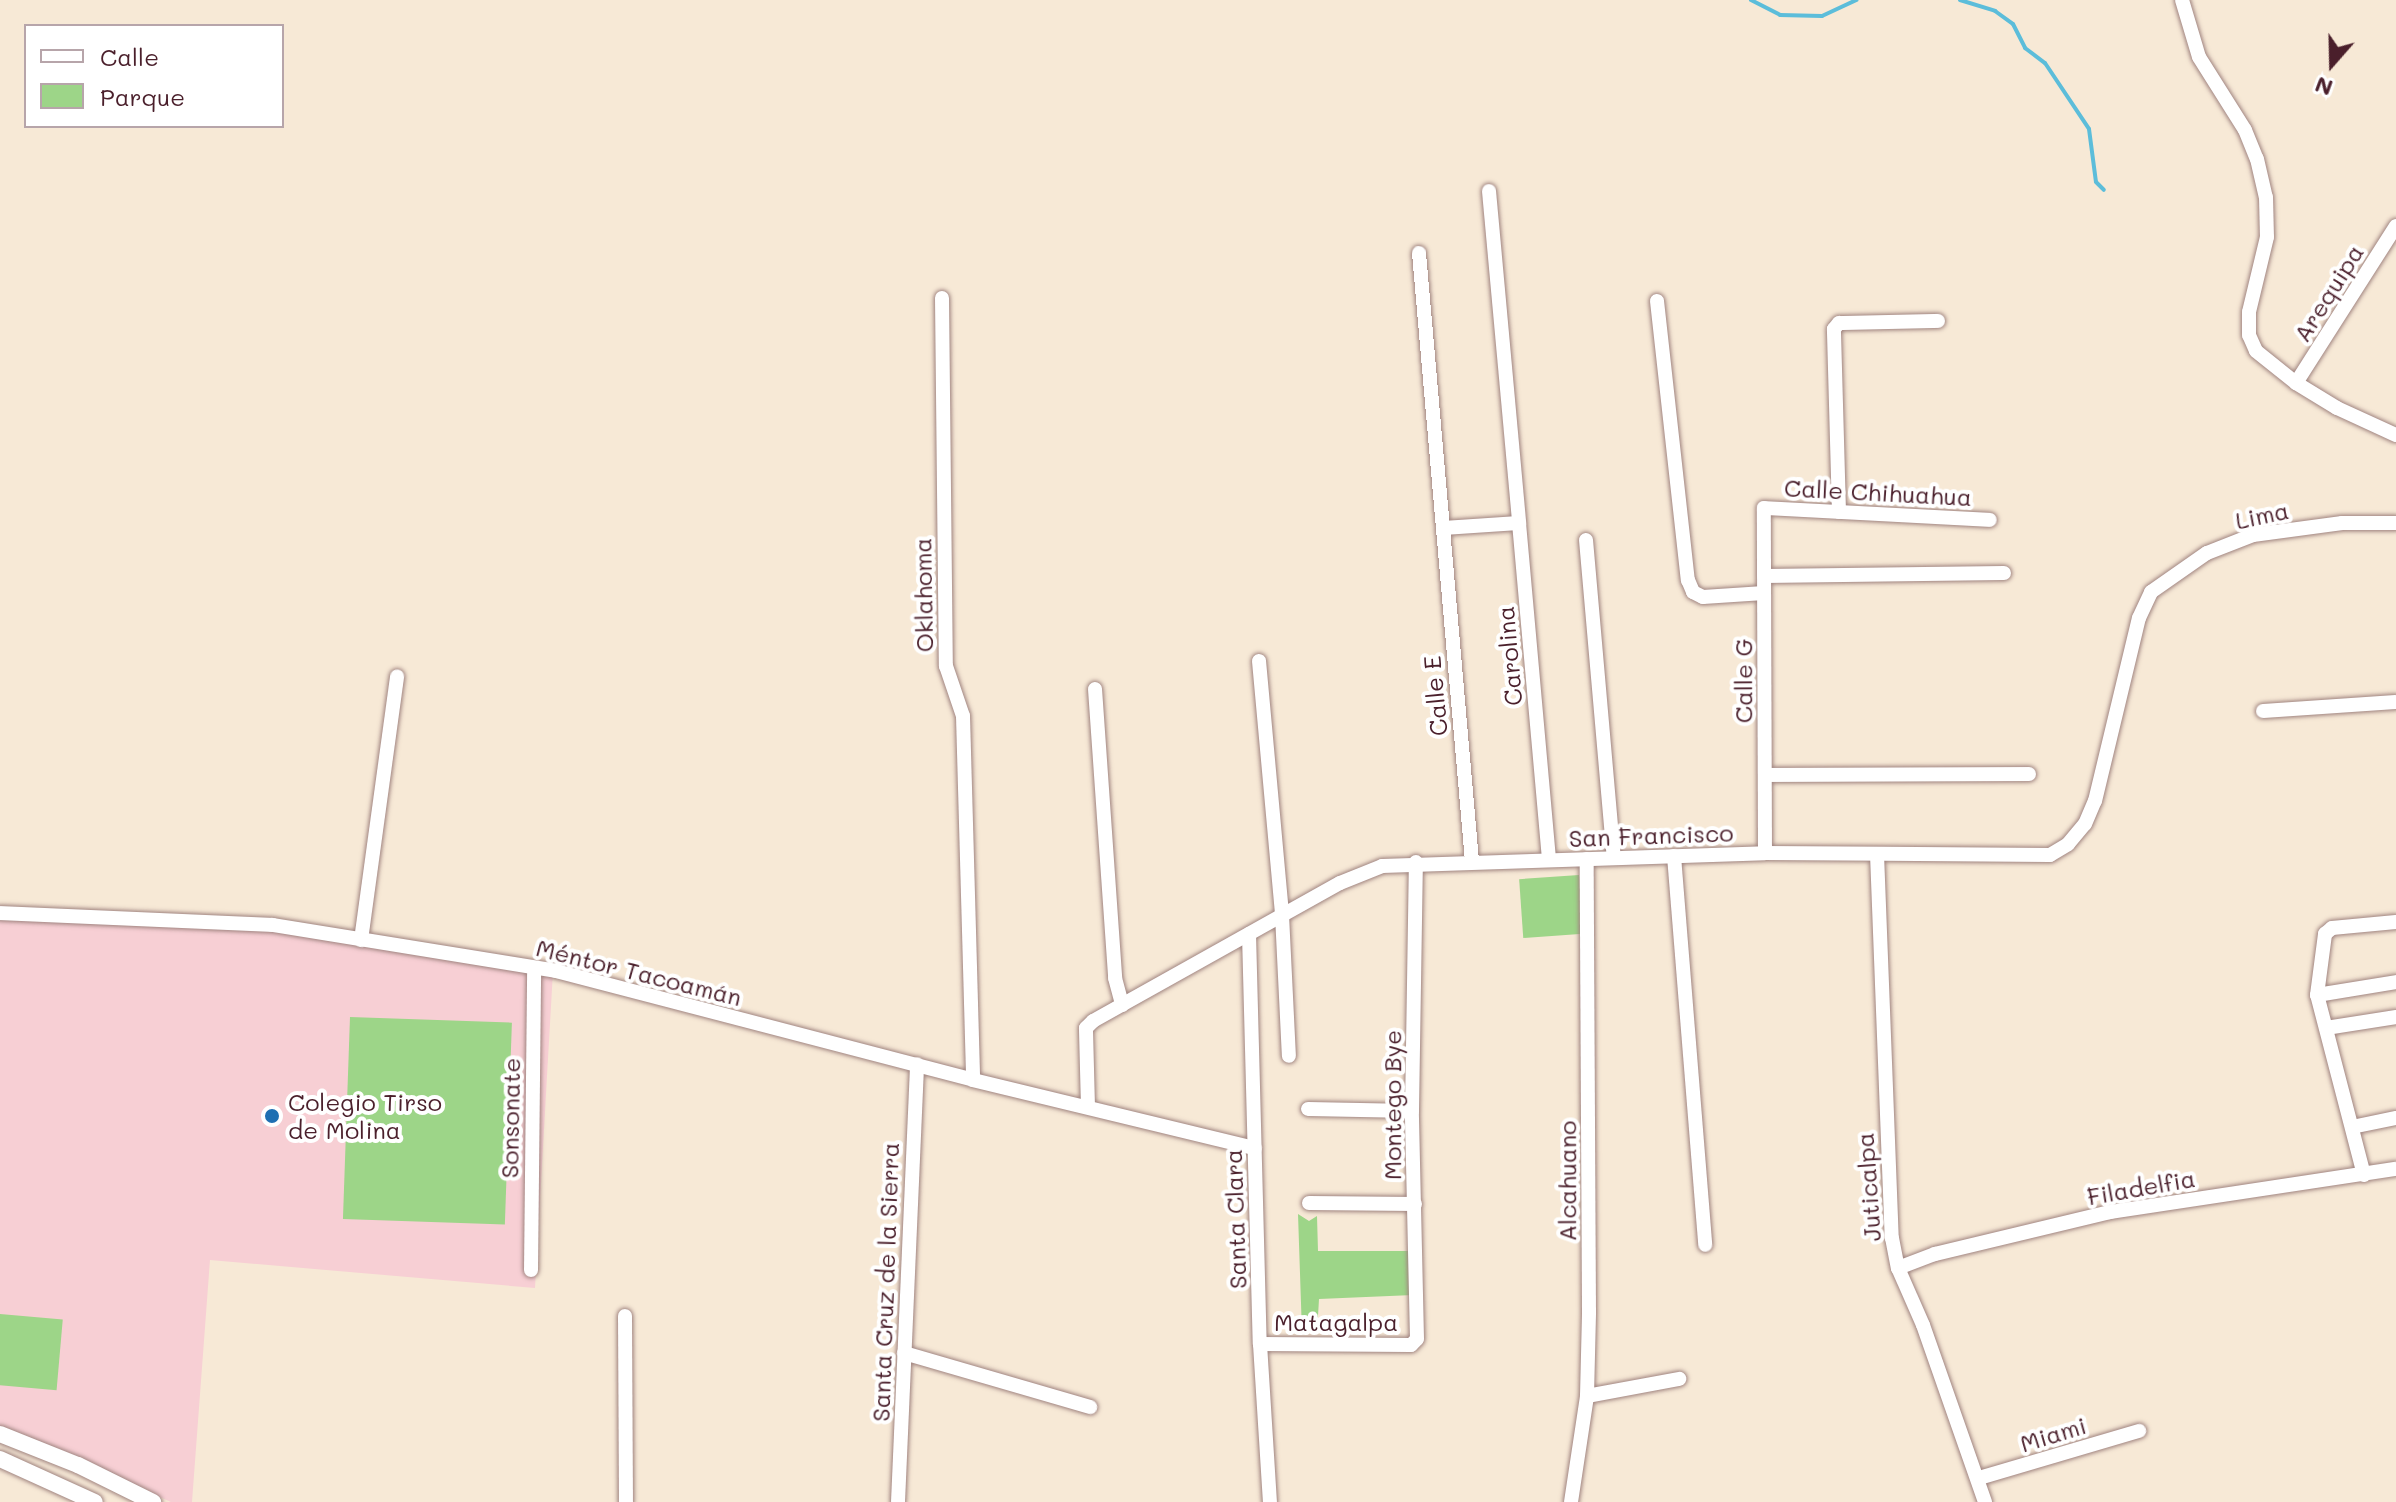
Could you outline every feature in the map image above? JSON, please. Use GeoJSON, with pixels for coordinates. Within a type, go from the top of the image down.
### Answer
{"type":"FeatureCollection","features":[{"type":"Feature","properties":{"kind":"street"},"geometry":{"type":"LineString","coordinates":[[2182,0],[2199,57],[2245,130],[2257,159],[2266,197],[2267,237],[2249,312],[2249,335],[2256,351],[2296,383],[2337,408],[2396,435]]}},
{"type":"Feature","properties":{"kind":"street","name":"Carolina"},"geometry":{"type":"LineString","coordinates":[[1489,191],[1549,860]]}},
{"type":"Feature","properties":{"kind":"street","name":"Arequipa"},"geometry":{"type":"LineString","coordinates":[[2296,383],[2396,226]]}},
{"type":"Feature","properties":{"kind":"street","name":"Calle E"},"geometry":{"type":"LineString","coordinates":[[1419,253],[1472,861]]}},
{"type":"Feature","properties":{"kind":"street","name":"Oklahoma"},"geometry":{"type":"LineString","coordinates":[[942,298],[946,666],[963,716],[973,1080]]}},
{"type":"Feature","properties":{"kind":"street"},"geometry":{"type":"LineString","coordinates":[[1657,301],[1688,580],[1693,592],[1703,597],[1764,593]]}},
{"type":"Feature","properties":{"kind":"street"},"geometry":{"type":"LineString","coordinates":[[1839,512],[1834,329],[1839,323],[1938,321]]}},
{"type":"Feature","properties":{"kind":"street","name":"Calle G"},"geometry":{"type":"LineString","coordinates":[[1764,508],[1765,853]]}},
{"type":"Feature","properties":{"kind":"street","name":"Calle Chihuahua"},"geometry":{"type":"LineString","coordinates":[[1764,508],[1990,520]]}},
{"type":"Feature","properties":{"kind":"street"},"geometry":{"type":"LineString","coordinates":[[1443,528],[1519,523]]}},
{"type":"Feature","properties":{"kind":"street","name":"Lima"},"geometry":{"type":"LineString","coordinates":[[2151,592],[2207,553],[2253,535],[2342,523],[2396,523]]}},
{"type":"Feature","properties":{"kind":"street"},"geometry":{"type":"LineString","coordinates":[[1586,540],[1614,858]]}},
{"type":"Feature","properties":{"kind":"street"},"geometry":{"type":"LineString","coordinates":[[1764,576],[2004,573]]}},
{"type":"Feature","properties":{"kind":"street","name":"San Francisco"},"geometry":{"type":"LineString","coordinates":[[1088,1107],[1086,1028],[1340,883],[1382,866],[1416,862],[1765,853],[2050,855],[2068,844],[2085,824],[2095,801],[2139,618],[2151,592]]}},
{"type":"Feature","properties":{"kind":"street"},"geometry":{"type":"LineString","coordinates":[[1259,661],[1282,915],[1289,1056]]}},
{"type":"Feature","properties":{"kind":"street"},"geometry":{"type":"LineString","coordinates":[[361,940],[397,676]]}},
{"type":"Feature","properties":{"kind":"street"},"geometry":{"type":"LineString","coordinates":[[1095,689],[1115,978],[1122,1005]]}},
{"type":"Feature","properties":{"kind":"street"},"geometry":{"type":"LineString","coordinates":[[2263,711],[2396,702]]}},
{"type":"Feature","properties":{"kind":"street"},"geometry":{"type":"LineString","coordinates":[[1765,775],[2029,774]]}},
{"type":"Feature","properties":{"kind":"street","name":"Juticalpa"},"geometry":{"type":"LineString","coordinates":[[1877,854],[1891,1223],[1898,1268],[1979,1478],[1985,1502]]}},
{"type":"Feature","properties":{"kind":"street"},"geometry":{"type":"LineString","coordinates":[[1674,856],[1705,1245]]}},
{"type":"Feature","properties":{"kind":"street","name":"Alcahuano"},"geometry":{"type":"LineString","coordinates":[[1571,1502],[1587,1396],[1587,859]]}},
{"type":"Feature","properties":{"kind":"street","name":"Montego Bye"},"geometry":{"type":"LineString","coordinates":[[1411,1345],[1417,1339],[1412,1111],[1416,862]]}},
{"type":"Feature","properties":{"kind":"street","name":"Méntor Tacoamán"},"geometry":{"type":"LineString","coordinates":[[0,913],[273,925],[534,968],[1255,1148]]}},
{"type":"Feature","properties":{"kind":"street"},"geometry":{"type":"LineString","coordinates":[[2364,1175],[2317,995],[2325,934],[2332,928],[2396,922]]}},
{"type":"Feature","properties":{"kind":"street","name":"Santa Clara"},"geometry":{"type":"LineString","coordinates":[[1249,934],[1260,1344],[1270,1502]]}},
{"type":"Feature","properties":{"kind":"street","name":"Sonsonate"},"geometry":{"type":"LineString","coordinates":[[531,1270],[534,968]]}},
{"type":"Feature","properties":{"kind":"street"},"geometry":{"type":"LineString","coordinates":[[2317,995],[2396,982]]}},
{"type":"Feature","properties":{"kind":"street"},"geometry":{"type":"LineString","coordinates":[[2326,1028],[2396,1017]]}},
{"type":"Feature","properties":{"kind":"street","name":"Santa Cruz de la Sierra"},"geometry":{"type":"LineString","coordinates":[[898,1502],[917,1064]]}},
{"type":"Feature","properties":{"kind":"street"},"geometry":{"type":"LineString","coordinates":[[1308,1109],[1412,1111]]}},
{"type":"Feature","properties":{"kind":"street"},"geometry":{"type":"LineString","coordinates":[[2352,1127],[2396,1118]]}},
{"type":"Feature","properties":{"kind":"street","name":"Filadelfia"},"geometry":{"type":"LineString","coordinates":[[1898,1268],[1935,1254],[2110,1212],[2396,1169]]}},
{"type":"Feature","properties":{"kind":"street"},"geometry":{"type":"LineString","coordinates":[[1309,1203],[1415,1204]]}},
{"type":"Feature","properties":{"kind":"street"},"geometry":{"type":"LineString","coordinates":[[625,1316],[626,1502]]}},
{"type":"Feature","properties":{"kind":"street","name":"Matagalpa"},"geometry":{"type":"LineString","coordinates":[[1260,1344],[1411,1345]]}},
{"type":"Feature","properties":{"kind":"street"},"geometry":{"type":"LineString","coordinates":[[904,1353],[1090,1407]]}},
{"type":"Feature","properties":{"kind":"street"},"geometry":{"type":"LineString","coordinates":[[1587,1396],[1679,1379]]}},
{"type":"Feature","properties":{"kind":"street","name":"Miami"},"geometry":{"type":"LineString","coordinates":[[1979,1478],[2139,1431]]}},
{"type":"Feature","properties":{"kind":"street"},"geometry":{"type":"LineString","coordinates":[[0,1434],[78,1465],[153,1502]]}},
{"type":"Feature","properties":{"kind":"street"},"geometry":{"type":"LineString","coordinates":[[0,1459],[95,1502]]}},
{"type":"Feature","properties":{"kind":"shaded area","name":"Colegio Tirso de Molina"},"geometry":{"type":"Polygon","coordinates":[[[0,913],[273,925],[553,971],[535,1288],[210,1260],[192,1502],[171,1502],[0,1426],[0,913]]]}},
{"type":"Feature","properties":{"kind":"green space"},"geometry":{"type":"Polygon","coordinates":[[[1579,875],[1583,934],[1523,938],[1519,879],[1579,875]]]}},
{"type":"Feature","properties":{"kind":"green space"},"geometry":{"type":"Polygon","coordinates":[[[350,1017],[512,1023],[505,1225],[343,1219],[350,1017]]]}},
{"type":"Feature","properties":{"kind":"green space"},"geometry":{"type":"Polygon","coordinates":[[[1298,1214],[1309,1221],[1317,1216],[1318,1251],[1412,1251],[1413,1295],[1319,1299],[1317,1333],[1302,1333],[1298,1214]]]}},
{"type":"Feature","properties":{"kind":"green space"},"geometry":{"type":"Polygon","coordinates":[[[0,1314],[63,1319],[57,1390],[0,1385],[0,1314]]]}},
{"type":"Feature","properties":{"kind":"waterway"},"geometry":{"type":"LineString","coordinates":[[1751,0],[1780,15],[1822,16],[1857,0]]}},
{"type":"Feature","properties":{"kind":"waterway"},"geometry":{"type":"LineString","coordinates":[[1960,0],[1995,11],[2013,24],[2025,48],[2045,63],[2089,129],[2096,182],[2104,190]]}},
{"type":"Feature","properties":{"kind":"place","name":"Colegio Tirso de Molina"},"geometry":{"type":"Point","coordinates":[272,1116]}}]}
